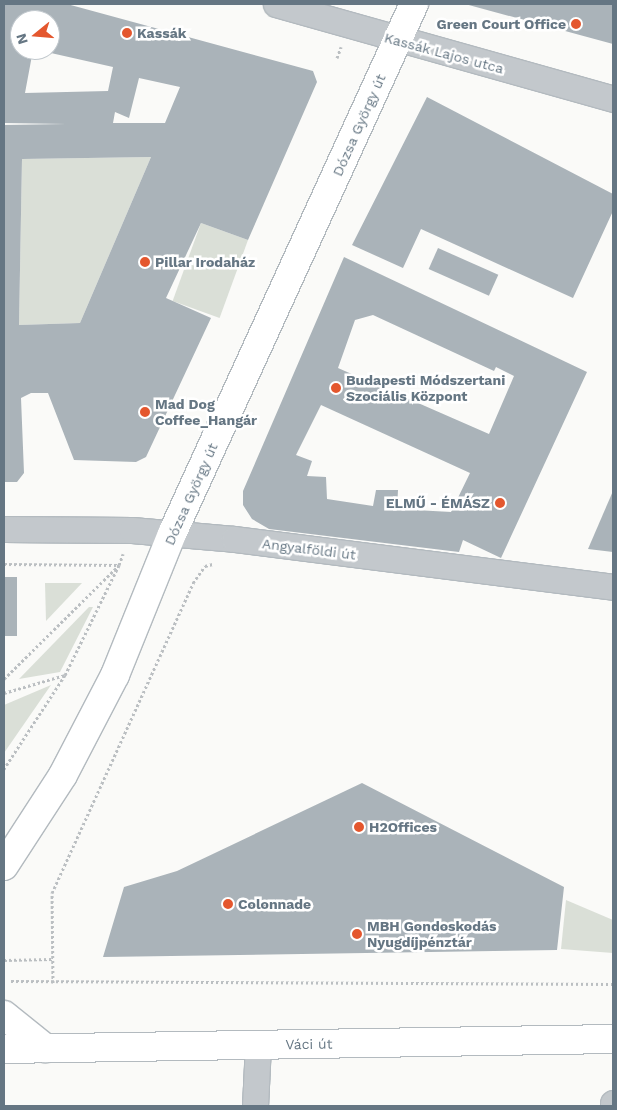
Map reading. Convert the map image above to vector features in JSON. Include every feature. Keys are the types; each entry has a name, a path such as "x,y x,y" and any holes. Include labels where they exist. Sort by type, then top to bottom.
{"main road":[{"name":"Dózsa György út","path":"4,866 63,775 115,675 172,534 414,4"},
{"path":"4,1015 45,1048"},
{"name":"Váci út","path":"4,1048 613,1039"}],"street":[{"name":"Kassák Lajos utca","path":"276,4 397,41 613,99"},
{"name":"Angyalföldi út","path":"4,528 132,530 613,587"},
{"path":"255,1106 258,1045"}],"path":[{"path":"4,769 65,675 118,565 132,530"},
{"path":"53,983 52,893 192,583 205,566 220,563"},
{"path":"4,564 118,565"},
{"path":"4,679 118,565"},
{"path":"4,693 65,675"},
{"path":"4,960 52,960"},
{"path":"11,981 53,983 613,984"}],"shaded area":[{"path":"151,157 80,323 19,325 22,159"},
{"path":"201,223 248,240 220,318 173,301"},
{"path":"45,583 82,583 46,621"},
{"path":"89,607 93,607 60,672 19,679"},
{"path":"51,685 4,753 4,705"},
{"path":"566,900 613,920 613,953 561,949"}],"building":[{"name":"Pillar Irodaház","path":"4,4 67,4 313,71 317,82 248,240 201,223 166,298 211,318 146,457 136,462 74,460 48,393 31,393 21,398 24,473 17,482 4,482 4,125 66,124 4,123","holes":["139,78 180,87 165,123 113,123 115,112 129,118","151,157 80,323 19,325 22,159"]},
{"name":"Green Court Office","path":"465,4 613,4 613,44"},
{"path":"427,97 613,194 613,211 573,298 421,229 403,268 352,245"},
{"path":"438,248 498,275 489,296 429,269"},
{"name":"Budapesti Módszertani Szociális Központ","path":"344,257 587,372 501,558 463,540 459,552 269,529 252,519 243,505 243,491","holes":["373,315 494,371 496,367 514,376 489,434 338,368 355,320","321,405 470,473 451,512 397,509 398,490 376,490 373,506 327,499 326,477 307,476 312,461 296,455"]},
{"path":"613,491 613,552 588,549"},
{"path":"4,577 17,577 17,636 4,636"},
{"name":"H2Offices","path":"362,783 564,887 557,950 103,957 124,887 177,871"}],"place":[{"name":"Green Court Office","path":"576,24"},
{"name":"Kassák","path":"127,33"},
{"name":"Pillar Irodaház","path":"145,262"},
{"name":"Budapesti Módszertani Szociális Központ","path":"336,388"},
{"name":"Mad Dog Coffee_Hangár","path":"145,412"},
{"name":"ELMŰ - ÉMÁSZ","path":"500,503"},
{"name":"H2Offices","path":"359,827"},
{"name":"Colonnade","path":"228,904"},
{"name":"MBH Gondoskodás Nyugdíjpénztár","path":"357,934"}]}
